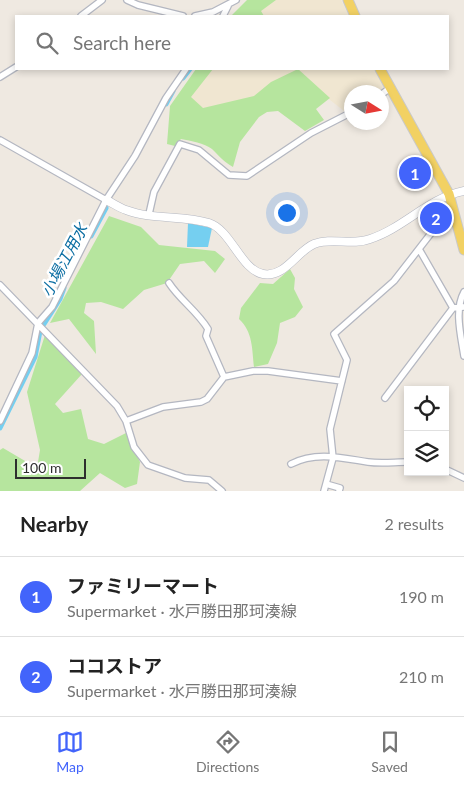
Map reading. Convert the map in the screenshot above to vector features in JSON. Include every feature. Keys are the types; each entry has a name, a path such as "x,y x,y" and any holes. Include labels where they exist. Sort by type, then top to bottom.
{"main road":[{"path":"348,0 355,15"},
{"path":"381,70 449,194 464,250"}],"street":[{"path":"82,15 102,0"},
{"path":"127,0 138,5 179,15"},
{"path":"198,15 228,6 236,0"},
{"path":"224,15 228,6"},
{"path":"0,77 15,68"},
{"path":"0,421 32,353 38,323 52,307 106,200 135,156 166,98 185,70"},
{"path":"149,214 154,192 180,144 199,150 229,175 247,176 310,134 344,116"},
{"path":"0,140 126,210 194,220 214,226 255,270 269,275 282,269 314,244 330,241 357,242 370,239 389,231 449,194 464,191"},
{"path":"324,491 333,455 330,429 347,360 334,334 394,282 432,232 456,217"},
{"path":"419,249 459,308 464,356"},
{"path":"169,283 180,299 201,318 208,329 206,336 224,377"},
{"path":"0,285 117,406 126,421 134,447 148,465 185,478 209,480 222,491"},
{"path":"385,398 459,308 464,292"},
{"path":"126,421 163,407 201,402 207,399 224,377 253,371 268,371 342,381"},
{"path":"291,464 319,456 333,455 378,463 404,462"},
{"path":"449,470 464,478"},
{"path":"326,484 340,488 339,491"}],"shaded area":[{"path":"263,0 341,0 348,15 246,15"},
{"path":"201,70 376,70 384,85 344,85 344,111 297,74 258,99 205,114 182,92"}],"green space":[{"path":"247,0 276,0 261,11 263,15 232,15"},
{"path":"195,70 212,70 191,97 203,108 254,96 271,82 296,70 299,70 330,98 316,109 324,120 305,131 278,111 267,112 259,117 240,142 233,167 212,149 201,144 181,139 175,146 167,144 170,106"},
{"path":"109,216 141,227 159,245 215,251 225,259 215,273 204,261 180,264 167,283 144,290 123,309 101,302 86,303 84,313 94,321 96,354 69,319 50,323"},
{"path":"290,269 295,278 294,289 303,307 295,317 280,323 277,343 268,364 254,367 249,335 244,324 239,319 241,308 260,283 273,284"},
{"path":"45,335 82,374 55,404 63,413 81,409 88,439 104,444 126,433 140,462 137,484 125,488 100,473 80,491 0,491 0,450 3,448 37,468 40,450 27,392"}],"water":[{"path":"188,223 212,228 208,247 187,247"}],"waterway":[{"name":"小場江用水","path":"183,78 189,70"},
{"name":"小場江用水","path":"166,104 173,91"},
{"name":"小場江用水","path":"91,236 106,208"},
{"name":"小場江用水","path":"44,324 60,299 64,288"},
{"name":"小場江用水","path":"0,428 35,357 40,331"}],"place":[{"name":"ファミリーマート","path":"415,173"},
{"name":"ココストア","path":"436,218"}]}
